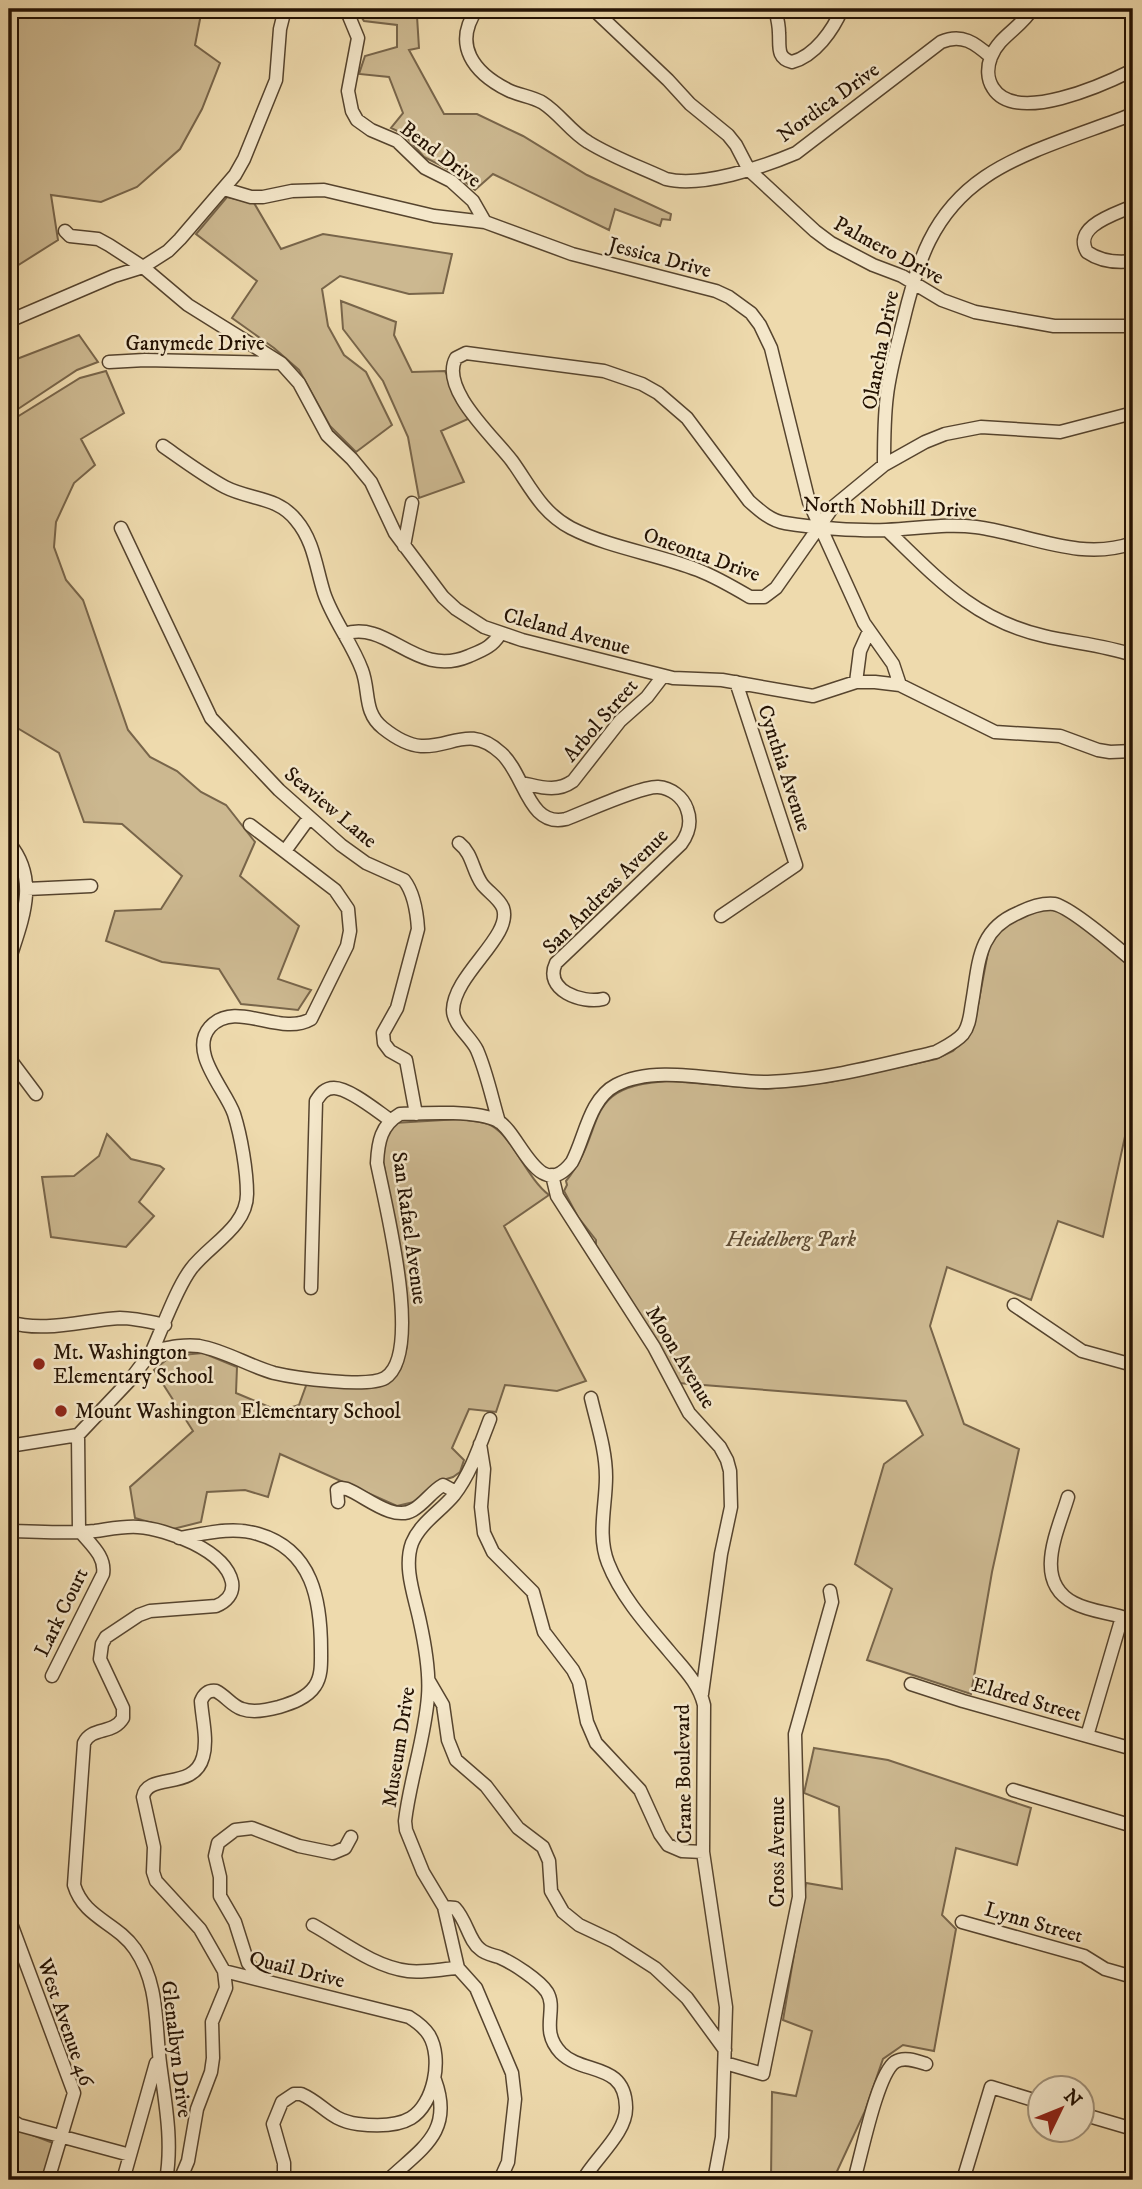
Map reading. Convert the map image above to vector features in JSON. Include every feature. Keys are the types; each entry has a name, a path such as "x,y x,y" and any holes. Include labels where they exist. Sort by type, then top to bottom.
{"street":[{"path":"9,321 114,276 143,267 174,245 223,189 244,159 276,80 280,29 285,9"},
{"name":"Bend Drive","path":"346,9 358,38 348,91 352,111 357,120 370,130 397,141 425,169 451,181 473,201 485,222"},
{"name":"Nordica Drive","path":"477,9 468,34 467,46 473,64 479,71 509,90 525,94 547,106 586,141 677,182 702,181 782,159 809,144 941,42 965,39 991,57"},
{"name":"Palmero Drive","path":"593,9 690,104 728,135 748,169 831,243 942,300 975,312 1054,326 1133,326"},
{"path":"775,9 779,23 779,51 782,57 792,62 808,54 819,44 829,33 842,9"},
{"path":"1032,9 1020,25 1002,39 991,57 988,71 993,88 998,94 1011,101 1066,98 1103,86 1133,70"},
{"name":"Olancha Drive","path":"884,465 887,393 913,283 922,253 932,234 955,202 986,176 1018,159 1133,114"},
{"name":"Jessica Drive","path":"223,189 251,197 324,190 434,216 485,222 572,254 716,291 751,313 771,348 809,502 869,631 893,664 900,685"},
{"path":"1133,206 1092,226 1083,240 1087,252 1098,258 1133,261"},
{"name":"Cleland Avenue","path":"65,231 69,236 98,239 143,267 188,305 281,363 299,383 327,435 352,458 371,482 404,546 443,597 484,627 500,634 663,676 736,682 813,696 856,682 875,681 900,685 995,732 1060,736 1098,750 1133,751"},
{"name":"North Nobhill Drive","path":"456,358 466,353 604,371 642,384 687,418 749,501 782,523 887,530 927,526 977,527 1044,543 1094,550 1133,543"},
{"name":"Oneonta Drive","path":"456,358 452,369 456,384 472,414 511,460 541,506 555,518 576,530 696,570 757,598 764,597 776,588 833,507 884,465 925,442 963,429 1000,427 1044,433 1060,432 1133,413"},
{"name":"Ganymede Drive","path":"109,362 145,360 281,363"},
{"name":"San Andreas Avenue","path":"163,446 224,486 266,499 287,510 305,533 324,593 362,669 370,711 382,727 403,741 421,746 464,738 487,743 505,756 538,814 552,820 566,819 657,787 674,792 685,804 689,812 689,829 681,844 556,963 553,969 554,981 562,991 594,1001 603,999"},
{"path":"404,546 412,503"},
{"name":"Seaview Lane","path":"121,528 211,718 309,818 366,863 404,880 408,885 418,929 397,1008 383,1033 384,1043 390,1051 406,1060 416,1114"},
{"path":"887,530 954,594 979,611 1026,631 1133,655"},
{"path":"344,634 358,630 393,642 423,659 448,662 460,660 492,646 500,634"},
{"path":"856,682 860,651 869,631"},
{"name":"Arbol Street","path":"522,783 558,789 573,781 620,721 647,697 663,676"},
{"name":"Cynthia Avenue","path":"721,916 796,865 736,682"},
{"path":"285,851 309,818"},
{"path":"9,1446 78,1436 130,1380 152,1351 190,1270 236,1224 244,1210 247,1197 234,1115 206,1062 204,1038 208,1029 226,1017 238,1016 295,1026 312,1019 351,931 348,909 342,898 250,825"},
{"path":"9,843 22,863 27,889 24,914 9,961"},
{"path":"459,843 466,848 479,880 502,906 504,915 501,931 470,969 453,1006 453,1014 477,1049 499,1122 537,1170 552,1175 560,1173 572,1162 602,1095 616,1085 668,1075 767,1082 827,1077 944,1048 962,1034 968,1025 985,941 992,929 1002,920 1032,907 1055,904 1069,911 1133,961"},
{"path":"27,889 91,886"},
{"path":"9,1058 36,1094"},
{"path":"311,1288 316,1101 322,1092 333,1087 348,1093 390,1120 400,1114 416,1114 484,1117 499,1122"},
{"name":"San Rafael Avenue","path":"152,1351 198,1346 216,1350 274,1373 320,1380 371,1383 388,1377 397,1364 402,1346 403,1307 377,1163 378,1145 383,1129 390,1120"},
{"name":"Moon Avenue","path":"552,1175 557,1196 654,1347 690,1413 720,1447 727,1460 731,1507 721,1554 702,1695"},
{"path":"1014,1305 1082,1351 1133,1365"},
{"path":"9,1322 24,1325 78,1324 123,1318 165,1325"},
{"name":"Crane Boulevard","path":"591,1398 604,1456 606,1487 602,1531 606,1559 633,1606 694,1682 702,1695 704,1705 703,1852 726,2007 722,2137 714,2180"},
{"name":"Museum Drive","path":"490,1419 467,1475 456,1492 416,1535 410,1555 411,1582 428,1680 426,1715 405,1821 423,1872 444,1907 458,1968 476,1988 512,2073 515,2099 508,2162 500,2180"},
{"path":"78,1436 79,1531"},
{"path":"480,1444 484,1469 481,1507 484,1533 493,1552 533,1592 544,1632 579,1682 587,1722 596,1743 640,1790 660,1834 668,1845 682,1851 703,1852"},
{"path":"338,1502 337,1490 347,1489 389,1510 405,1513 413,1510 443,1485 456,1492"},
{"path":"1068,1497 1051,1555 1054,1583 1059,1592 1075,1604 1128,1618 1087,1735"},
{"name":"Glenalbyn Drive","path":"9,1531 79,1531 141,1527 200,1547 220,1562 231,1580 231,1593 222,1604 157,1610 139,1615 111,1632 102,1644 100,1659 124,1713 120,1724 107,1731 91,1733 84,1743 74,1877 77,1895 90,1912 121,1933 141,1959 153,1989 170,2148 166,2180"},
{"name":"Lark Court","path":"52,1676 103,1574 100,1555 79,1531"},
{"name":"Quail Drive","path":"179,1538 247,1531 283,1546 303,1566 316,1592 321,1617 319,1678 308,1694 285,1705 253,1711 236,1706 216,1691 207,1692 201,1701 204,1747 202,1762 191,1774 169,1783 152,1784 144,1791 156,1881 201,1929 224,1971 409,2017 429,2035 435,2054 431,2092 421,2111 412,2118 392,2124 345,2121 323,2110 308,2097 294,2094 287,2097 282,2102 273,2124 284,2163 284,2180"},
{"name":"Cross Avenue","path":"725,2057 763,2074 799,1897 795,1734 832,1602 830,1591"},
{"path":"428,1680 443,1705 448,1740 456,1760 486,1786 508,1817 547,1853 551,1891 562,1912 579,1925 613,1941 654,1968 687,1998 725,2057"},
{"name":"Eldred Street","path":"911,1684 1133,1749"},
{"path":"1013,1790 1133,1826"},
{"path":"262,1980 248,1963 234,1922 220,1896 220,1877 215,1856 218,1843 235,1830 243,1828 260,1830 299,1846 333,1853 345,1848 351,1837"},
{"path":"444,1907 455,1908 462,1916 472,1940 479,1949 513,1964 547,1991 551,2035 560,2052 572,2062 605,2071 621,2089 626,2110 622,2127 598,2156 583,2180"},
{"name":"West Avenue 46","path":"9,1918 74,2093 47,2179"},
{"name":"Lynn Street","path":"962,1922 1084,1956 1105,1969 1133,1976"},
{"path":"313,1925 398,1969 421,1972 458,1968"},
{"path":"180,2180 188,2161 197,2109 211,2072 212,2022 226,1988 224,1971"},
{"path":"123,2180 154,2074 158,2048"},
{"path":"854,2180 877,2096 887,2071 893,2063 901,2059 926,2064"},
{"path":"388,2180 430,2141 437,2131 442,2109 434,2072"},
{"path":"963,2180 991,2087 1026,2098"},
{"path":"1096,2118 1133,2129"},
{"path":"9,2119 19,2125 130,2155"}],"green space":[{"path":"9,9 202,9 195,45 220,63 202,109 180,149 137,187 101,202 51,195 58,240 9,271"},
{"path":"356,9 419,9 419,48 409,50 444,114 477,114 523,136 587,175 671,214 670,220 662,219 660,226 615,209 609,230 493,174 475,190 450,170 424,157 404,134 391,128 403,113 389,77 359,74 365,56 397,47 397,25 364,21"},
{"path":"227,197 254,203 281,249 323,234 452,254 443,293 409,294 340,276 322,289 328,326 344,355 366,372 392,425 356,452 330,426 299,370 232,318 257,281 196,234"},
{"path":"341,301 396,322 394,335 412,372 445,371 468,419 441,431 464,482 419,498 408,437 383,381 343,329"},
{"path":"79,335 98,362 77,370 9,415 9,362"},
{"path":"106,371 124,413 81,439 95,465 74,483 56,522 54,547 66,580 83,600 128,730 150,757 177,771 201,792 226,805 255,842 240,876 299,926 278,979 311,990 298,1010 241,1004 219,969 162,962 106,941 115,911 161,909 182,876 122,824 84,822 59,753 9,723 9,422 80,378"},
{"name":"Heidelberg Park","path":"1053,909 1070,915 1133,968 1133,1100 1103,1237 1058,1221 1031,1300 947,1267 930,1326 964,1424 1019,1449 992,1572 971,1694 867,1660 892,1589 855,1564 884,1464 923,1435 906,1401 678,1383 596,1247 596,1240 578,1217 564,1191 566,1181 579,1162 600,1113 608,1100 621,1091 641,1084 670,1081 766,1089 830,1082 936,1059 953,1051 963,1041 976,1016 991,940 1001,926 1037,910"},
{"path":"460,1119 485,1123 500,1132 533,1178 549,1195 504,1226 586,1381 557,1391 505,1385 496,1412 469,1409 452,1448 464,1460 460,1472 437,1482 418,1501 397,1506 280,1454 268,1497 245,1490 207,1492 201,1522 173,1529 135,1518 130,1487 193,1431 154,1370 171,1356 203,1353 237,1367 236,1393 279,1411 299,1405 307,1383 392,1378 401,1368 407,1346 403,1274 381,1149 394,1123"},
{"path":"107,1134 131,1159 164,1169 139,1202 154,1216 126,1247 51,1237 42,1177 74,1176 99,1156"},
{"path":"814,1748 888,1760 1031,1808 1017,1865 956,1848 942,1915 956,1929 934,2051 903,2045 883,2059 865,2111 833,2180 771,2180 772,2092 796,2096 812,2031 783,2020 806,1883 842,1889 839,1807 804,1793"},
{"path":"9,2126 53,2143 43,2177 39,2180 9,2180"}],"place":[{"name":"Mt. Washington Elementary School","path":"39,1364"},
{"name":"Mount Washington Elementary School","path":"61,1411"}]}
